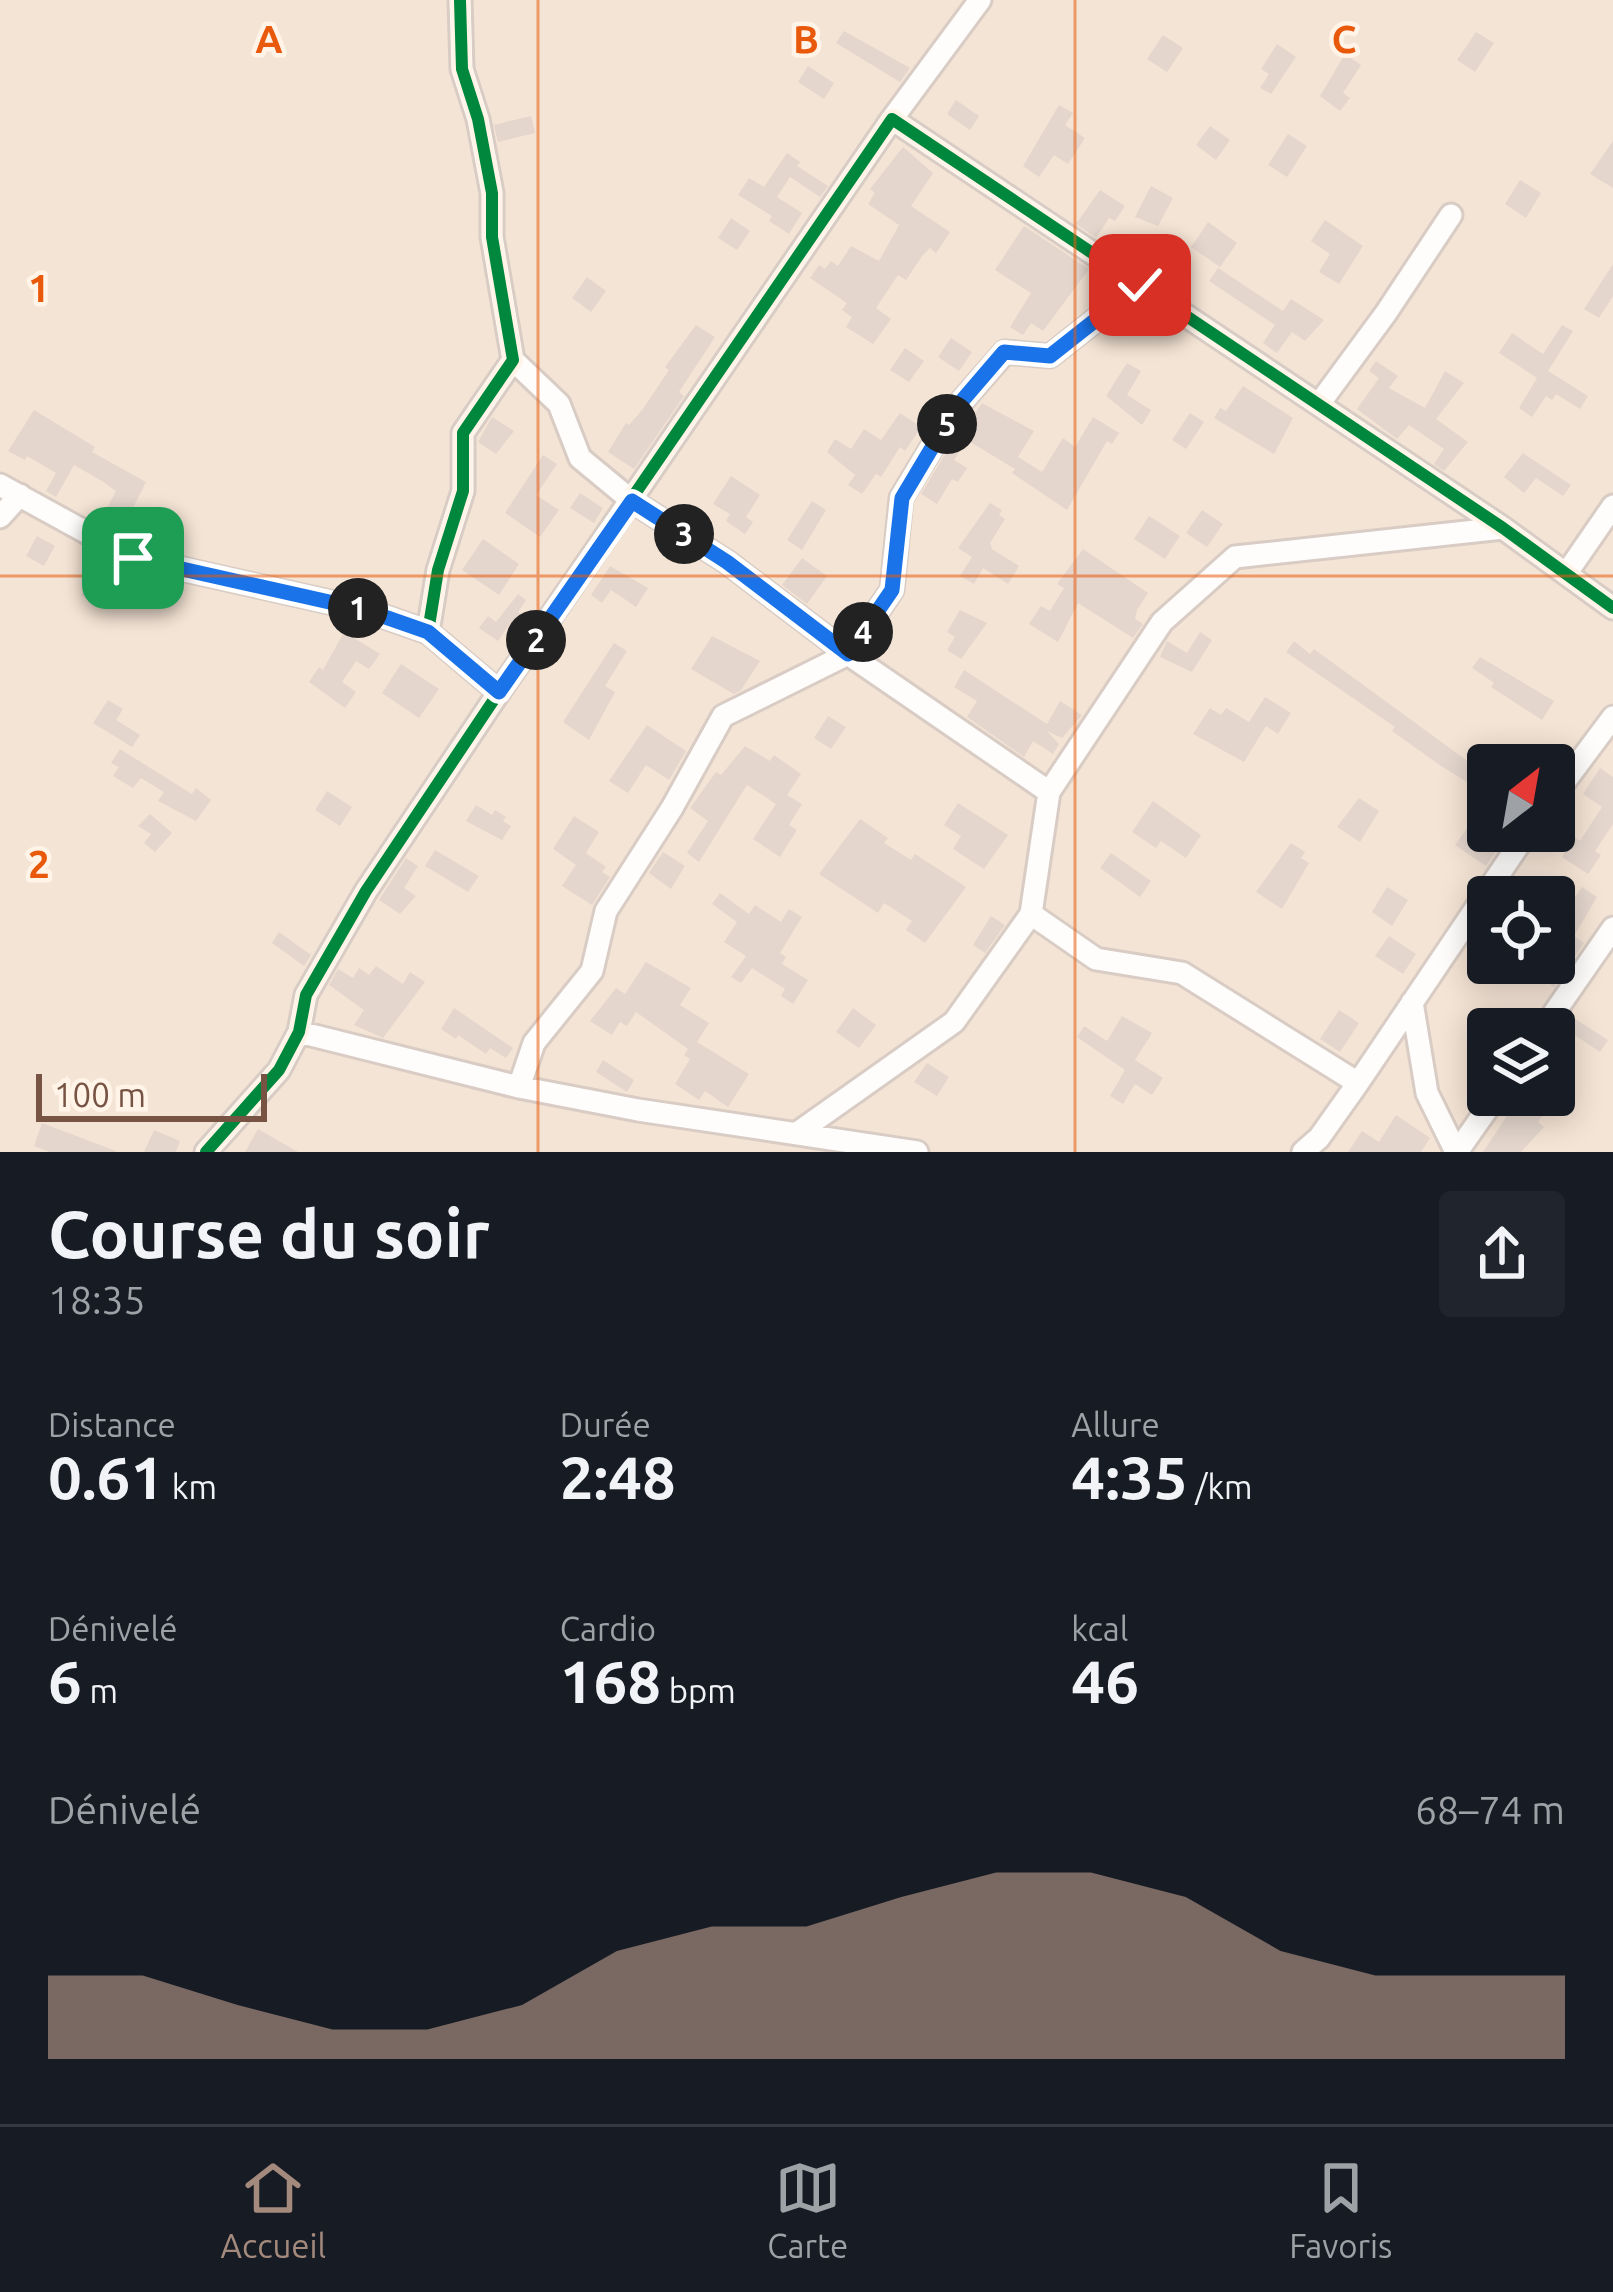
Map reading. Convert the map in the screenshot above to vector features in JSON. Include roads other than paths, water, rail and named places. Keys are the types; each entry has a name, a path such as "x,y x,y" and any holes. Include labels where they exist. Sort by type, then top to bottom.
{"street":[{"path":"460,0 462,69 478,119 492,193 492,237 513,360 559,404 580,458 632,501 727,562 848,654 1049,792"},
{"path":"206,1152 279,1070 299,1032 306,994 366,891 892,118 980,0"},
{"path":"892,118 1503,528 1613,608"},
{"path":"1319,404 1451,214"},
{"path":"519,1087 534,1043 592,971 606,910 672,808 723,716 848,654 892,590 902,498 955,409 1004,352 1050,356 1140,285"},
{"path":"428,632 449,527 464,491 463,433 513,360"},
{"path":"0,517 10,490 133,558 365,610 428,632 499,692"},
{"path":"1566,574 1613,506"},
{"path":"800,1131 954,1022 1031,914 1049,792 1162,622 1235,557 1503,528"},
{"path":"1575,775 1605,746 1613,717"},
{"path":"1303,1152 1319,1138 1358,1083 1514,852"},
{"path":"1031,914 1096,959 1182,974 1358,1083"},
{"path":"1558,1008 1613,928"},
{"path":"1412,1002 1426,1093 1456,1152 1482,1116"},
{"path":"299,1032 519,1087 917,1152"}]}
